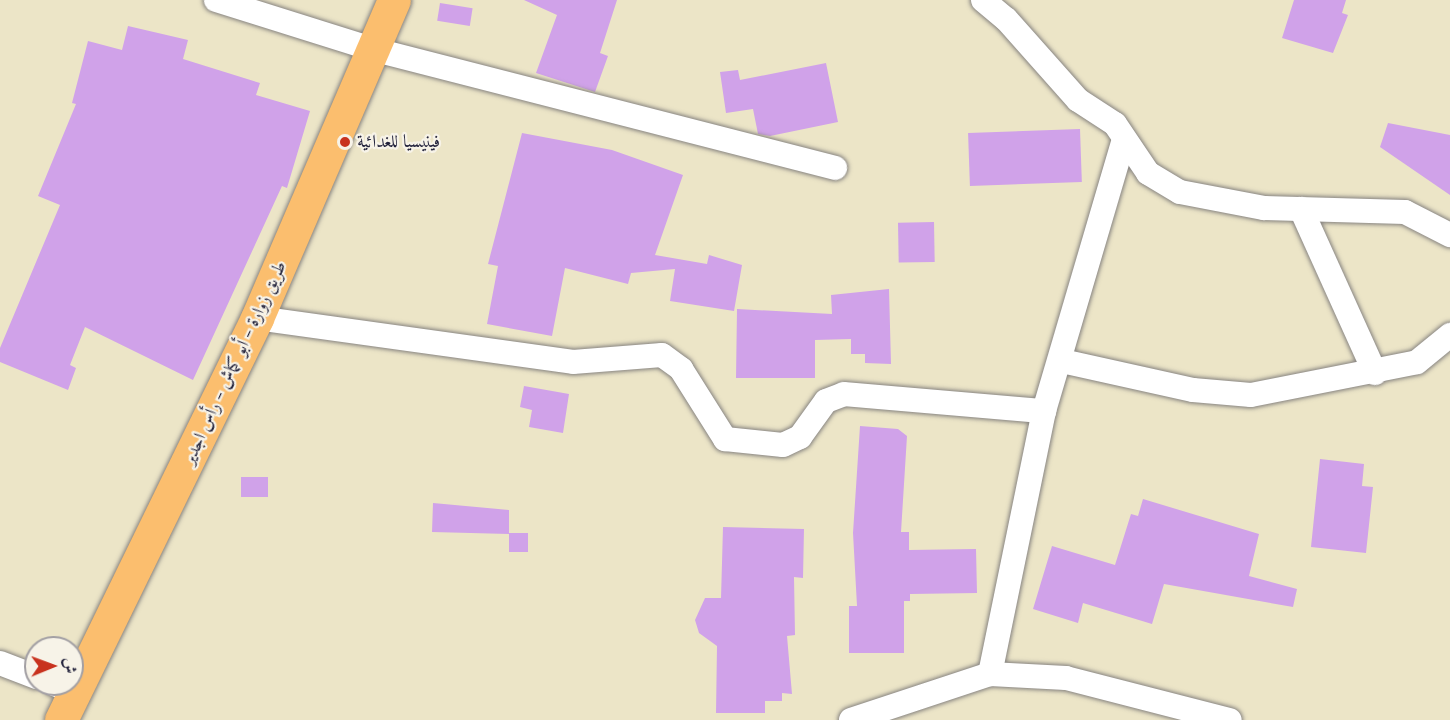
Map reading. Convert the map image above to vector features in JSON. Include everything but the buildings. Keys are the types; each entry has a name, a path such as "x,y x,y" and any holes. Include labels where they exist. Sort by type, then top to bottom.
{"main road":[{"name":"طريق زوارة - أبو كماش - رأس اجدير","path":"63,699 257,318 376,50 394,0"}],"street":[{"path":"216,0 376,50 835,168"},
{"path":"982,0 1006,19 1078,100 1115,124 1148,173 1180,192 1301,209 1405,212 1450,235"},
{"path":"990,674 1044,411 1062,362 1124,140"},
{"path":"1301,209 1375,373"},
{"path":"257,318 573,362 662,355 681,369 725,439 783,445 800,437 826,401 844,394 1044,411"},
{"path":"1062,362 1193,390 1251,395 1375,373 1417,362 1450,335"},
{"path":"0,663 24,672"},
{"path":"851,720 990,674 1066,678 1230,720"}],"place":[{"name":"فينيسيا للغدائية","path":"345,142"}]}
